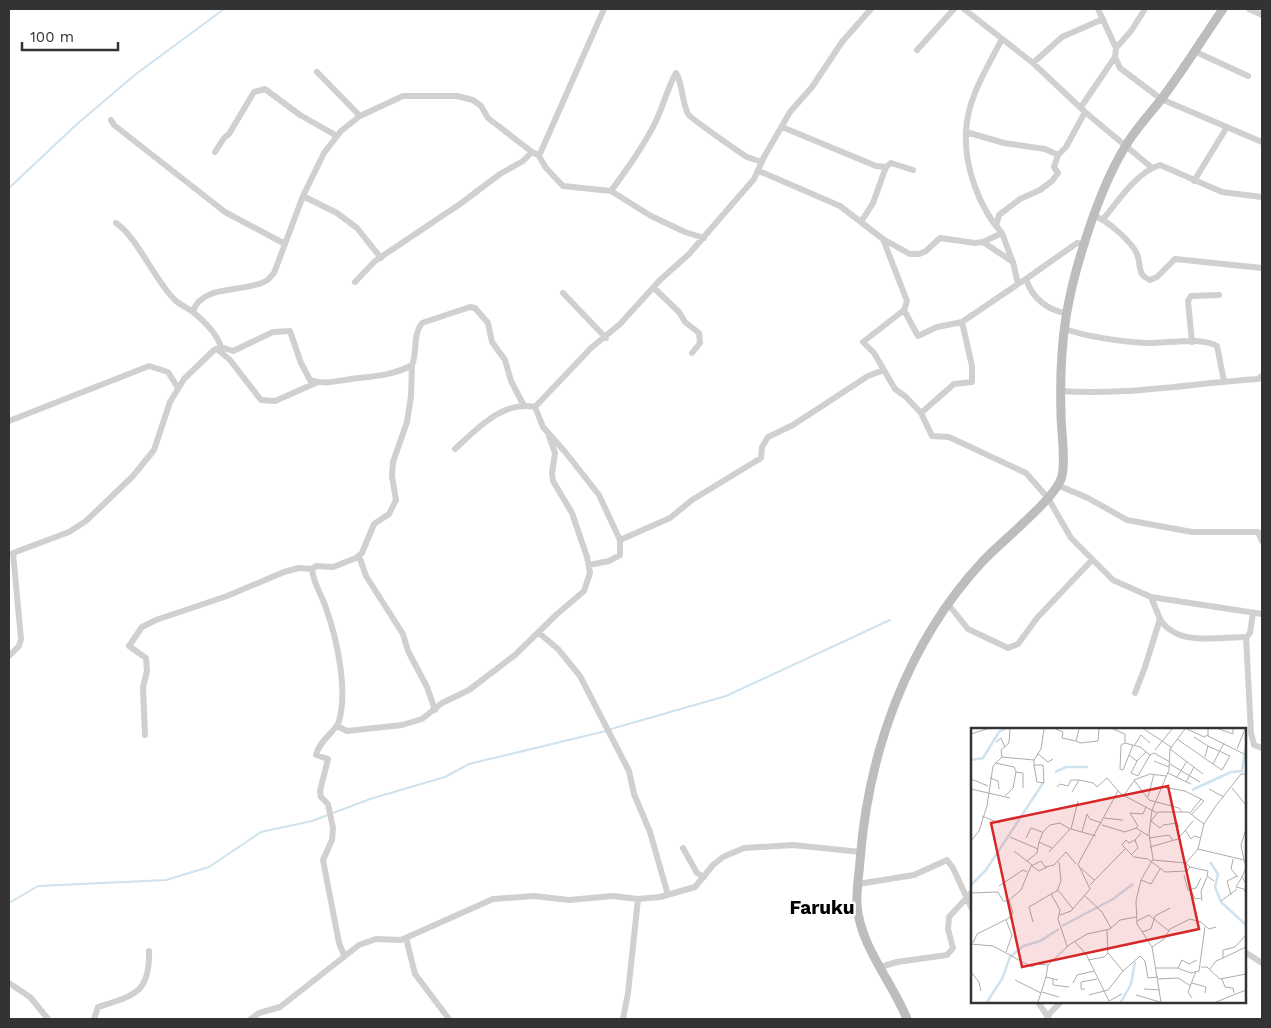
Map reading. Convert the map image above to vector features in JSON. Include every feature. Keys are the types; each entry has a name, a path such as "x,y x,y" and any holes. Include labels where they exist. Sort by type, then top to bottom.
{"street":[{"path":"539,156 604,9"},
{"path":"535,407 591,348 606,338 704,238 754,180 790,112 812,87 834,51 871,9"},
{"path":"917,50 954,9"},
{"path":"964,9 1033,63 1083,110 1151,168"},
{"path":"996,226 999,215 1020,199 1052,181 1058,173 1054,167 1058,155 1066,147 1083,110 1115,57 1116,48 1098,9"},
{"path":"1116,48 1131,31 1145,9"},
{"path":"907,1019 863,930 857,905 866,805 880,745 898,694 915,659 948,604 980,563 1048,498 1062,477 1060,391 1065,329 1067,313 1094,216 1109,177 1125,146 1161,100 1223,9"},
{"path":"1249,9 1262,14"},
{"path":"1033,63 1062,37 1103,19"},
{"path":"1002,39 980,81 966,118 966,132 968,155 975,181 986,212 1002,233 1013,262 1018,284"},
{"path":"1194,51 1248,76"},
{"path":"1115,57 1120,68 1161,100 1262,142"},
{"path":"317,72 360,116"},
{"path":"611,191 638,153 654,124 666,92 676,73 679,76 681,97 688,116 749,158 762,162"},
{"path":"216,152 254,92 265,90 337,136"},
{"path":"193,312 195,304 213,293 265,281 277,268 303,196 324,153 337,136 360,116 403,96 457,96 473,100 481,106 488,118 539,156 546,168 563,186 611,191 652,216 684,232 704,238"},
{"path":"111,120 114,125 225,212 285,244"},
{"path":"1194,181 1227,126"},
{"path":"782,127 876,166 886,167"},
{"path":"966,132 1004,143 1045,149 1058,155"},
{"path":"355,282 375,261 532,152"},
{"path":"861,222 873,203 886,167 891,163 913,170"},
{"path":"1104,218 1151,168 1160,164 1222,192 1262,198"},
{"path":"759,171 840,206 883,239 910,254 926,251 940,238 975,243 984,242 1002,233"},
{"path":"303,196 337,213 357,228 381,258"},
{"path":"1094,216 1104,218 1137,254 1138,268 1143,277 1150,280 1157,277 1176,259 1262,268"},
{"path":"116,223 133,243 158,282 176,301 193,312 219,338 219,348 261,400 275,401 318,382"},
{"path":"883,239 906,302 904,310 863,342 884,370 895,389 906,397 920,413 932,436 949,437 1026,474 1048,498 1070,538 1113,580 1151,597 1160,596 1262,614"},
{"path":"984,242 1013,262"},
{"path":"904,310 918,336 936,327 962,322 1077,243 1086,244"},
{"path":"1026,279 1029,288 1047,308 1067,313"},
{"path":"654,288 680,312 685,322 699,332 700,343 692,353"},
{"path":"563,293 606,338"},
{"path":"1192,342 1188,301 1191,296 1219,295"},
{"path":"145,735 143,687 147,671 146,658 129,646 142,627 172,614 227,596 284,572 299,568 312,569 316,566 333,568 359,556 374,524 389,514 396,500 392,462 407,422 411,396 412,366 416,349 416,334 422,323 449,316 465,308 475,308 488,324 492,342 505,360 511,381 523,404"},
{"path":"920,413 954,384 972,382 972,366 962,322"},
{"path":"1065,329 1097,338 1146,343 1206,341 1217,346 1224,381"},
{"path":"9,656 19,646 21,639 11,557 14,551 69,532 86,521 116,492 154,450 170,402 178,388 196,366 219,348 233,350 274,332 290,331 301,363 310,380 329,384 352,379 371,378 402,371 412,366"},
{"path":"9,421 150,366 168,372 178,388"},
{"path":"620,540 670,518 692,500 761,458 762,447 768,437 793,424 868,376 884,370"},
{"path":"1060,391 1086,393 1124,391 1258,379 1262,376"},
{"path":"456,449 497,414 523,404 535,407"},
{"path":"535,407 537,415 548,433 599,495 620,540 620,555 609,561 589,565"},
{"path":"337,726 348,731 402,725 422,719 442,703 469,690 515,655 584,591 590,573 589,565 572,513 554,481 552,473 555,453 548,433"},
{"path":"1057,485 1088,498 1127,520 1192,532 1258,532 1262,541"},
{"path":"359,556 366,576 403,634 408,651 427,687 435,710"},
{"path":"948,604 968,629 1008,648 1018,644 1037,618 1092,560"},
{"path":"312,569 326,608 338,661 343,696 337,726 327,735 318,748 316,755 328,759 320,791 321,797 328,804 332,837 323,860 339,943 344,955"},
{"path":"1151,597 1164,627 1175,634 1188,637 1246,638"},
{"path":"1253,613 1250,633 1246,638 1251,733 1254,745 1262,748"},
{"path":"1135,693 1146,668 1160,619"},
{"path":"538,633 558,649 580,676 629,770 634,794 650,832 668,895"},
{"path":"250,1019 259,1013 280,1006 359,945 376,939 406,938 493,899 540,896 569,900 613,896 638,899 668,895 695,887 712,865 723,857 752,847 793,845 861,852"},
{"path":"683,848 697,873 704,877"},
{"path":"858,884 914,876 947,860 953,868 971,906"},
{"path":"880,967 898,962 947,955 953,948 948,929 948,918 971,894"},
{"path":"623,1019 628,993 638,899"},
{"path":"406,938 415,974 449,1019"},
{"path":"94,1019 98,1008 136,992 146,981 149,970 149,951"},
{"path":"1246,953 1262,963"},
{"path":"9,983 30,997 48,1019"},
{"path":"1039,1003 1048,1018 1060,1003"}],"waterway":[{"path":"9,188 77,124 136,74 224,9"},
{"path":"611,729 726,696 890,620"},
{"path":"9,903 38,886 166,880 209,867 261,832 312,821 370,799 445,777 469,764 606,731"}],"district":[{"name":"Faruku","path":"822,907"}]}
